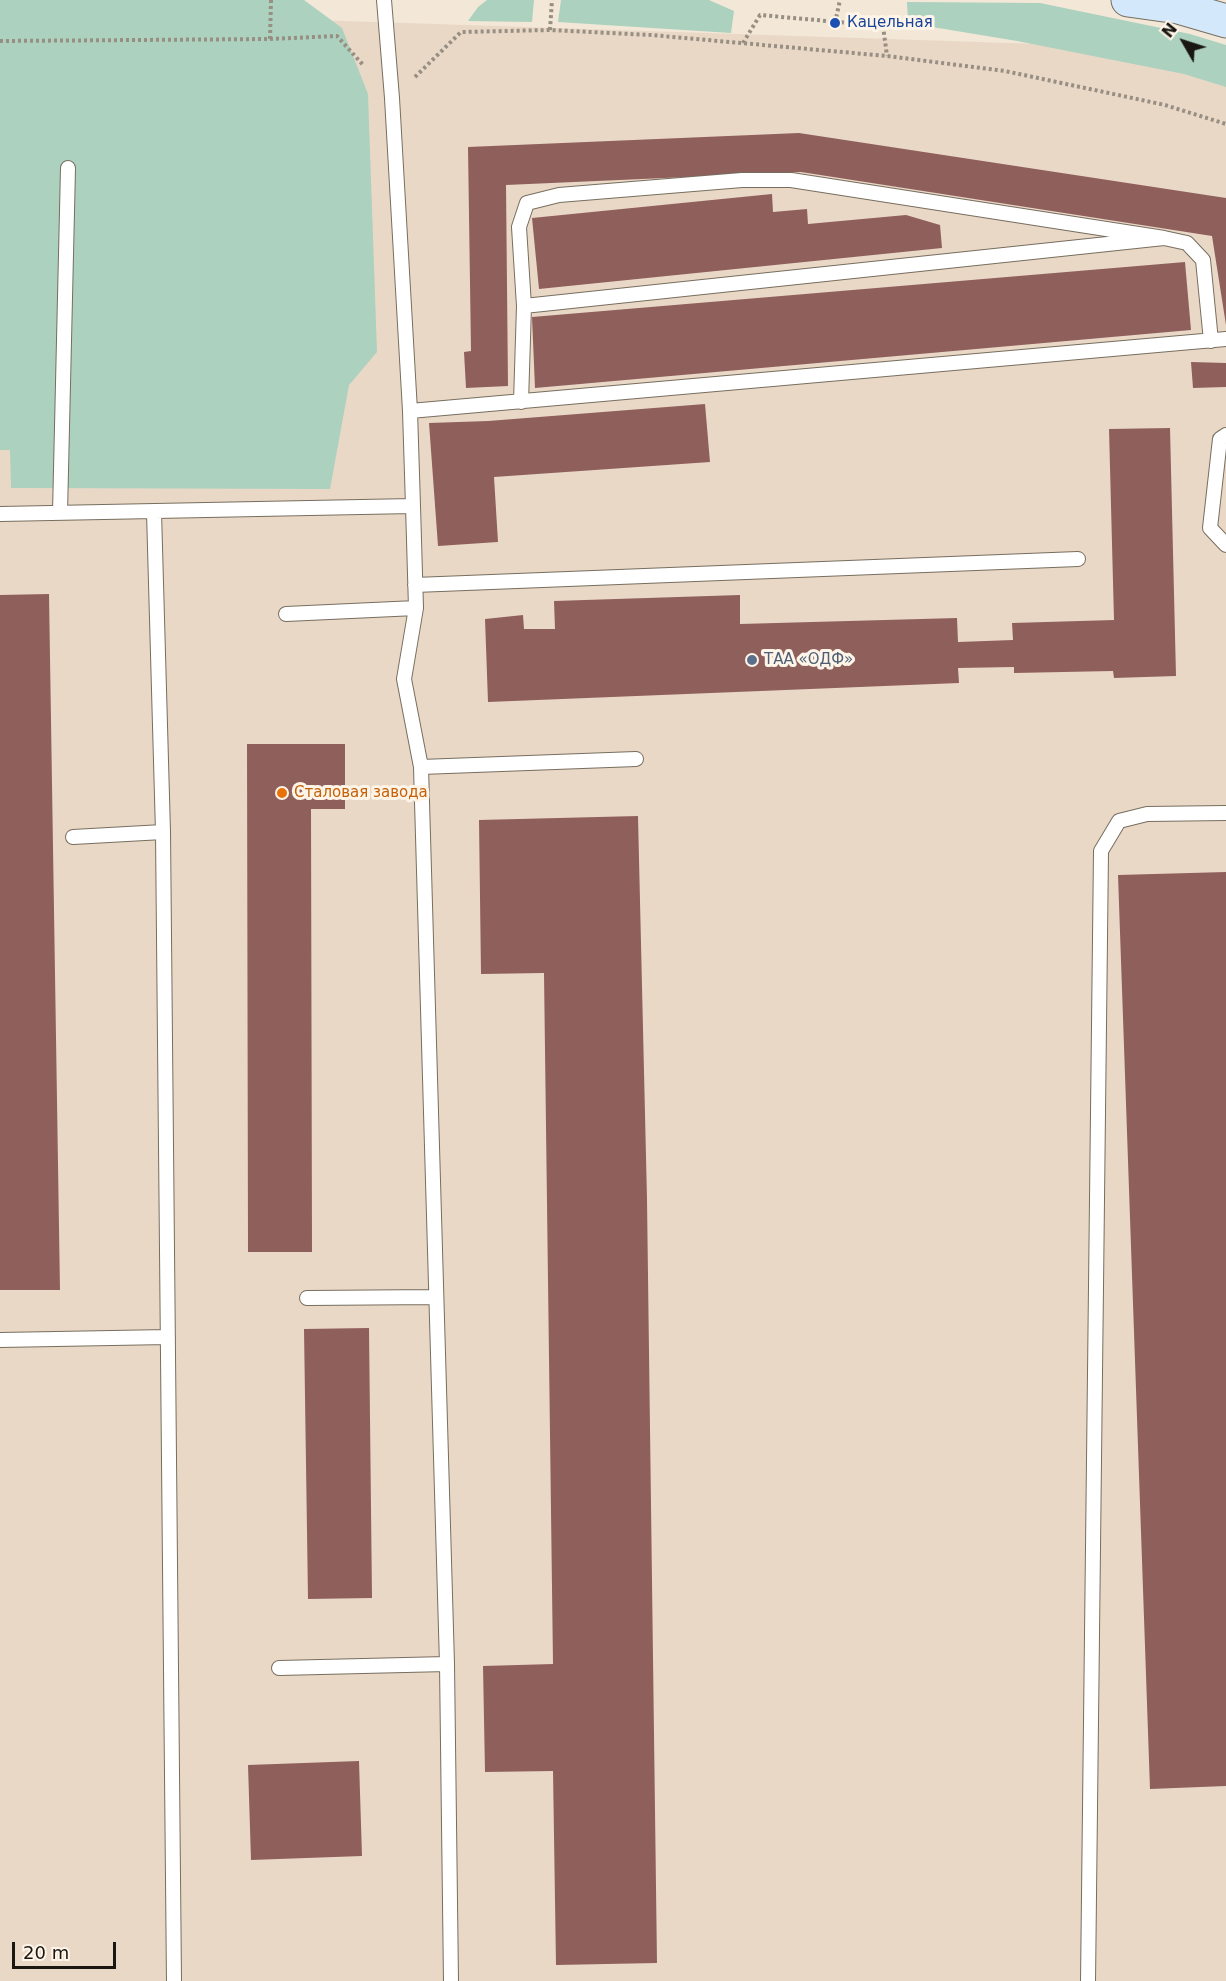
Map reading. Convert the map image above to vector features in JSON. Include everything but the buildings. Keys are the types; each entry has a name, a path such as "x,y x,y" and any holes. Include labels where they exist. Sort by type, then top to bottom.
{"main road":[{"path":"1128,0 1178,7 1226,21"}],"lane":[{"path":"384,0 410,411 416,608 404,679 421,767 447,1664 451,1981"},
{"path":"60,513 68,168"},
{"path":"521,402 524,306 519,227 527,203 559,195 742,180 791,180 1187,243 1203,260 1211,341"},
{"path":"524,306 1164,238"},
{"path":"410,411 1226,339"},
{"path":"1226,435 1220,439 1209,528 1226,545"},
{"path":"0,514 413,506"},
{"path":"154,512 163,832 174,1981"},
{"path":"415,585 1078,559"},
{"path":"286,614 416,608"},
{"path":"421,767 636,759"},
{"path":"1088,1981 1101,851 1119,821 1147,814 1226,813"},
{"path":"73,837 163,832"},
{"path":"307,1298 436,1297"},
{"path":"0,1340 168,1337"},
{"path":"279,1668 447,1664"}],"path":[{"path":"0,41 270,39 271,0"},
{"path":"552,0 550,30 743,43 887,56 1005,71 1165,105 1226,124"},
{"path":"836,23 840,0"},
{"path":"743,43 760,15 883,26 887,56"}],"shaded area":[{"path":"315,20 1132,47 1226,79 1226,1981 0,1981 0,22"}],"green space":[{"path":"0,0 304,0 342,28 368,94 377,352 349,385 330,489 11,488 10,450 0,450"},
{"path":"487,0 534,0 532,22 468,21 478,7"},
{"path":"561,0 709,0 734,11 731,33 558,22"},
{"path":"907,2 1040,3 1190,34 1226,45 1226,87 1184,74 1017,41 908,23"}],"place":[{"name":"Кацельная","path":"835,23"},
{"name":"ТАА «ОДФ»","path":"752,660"},
{"name":"Сталовая завода","path":"282,793"}]}
